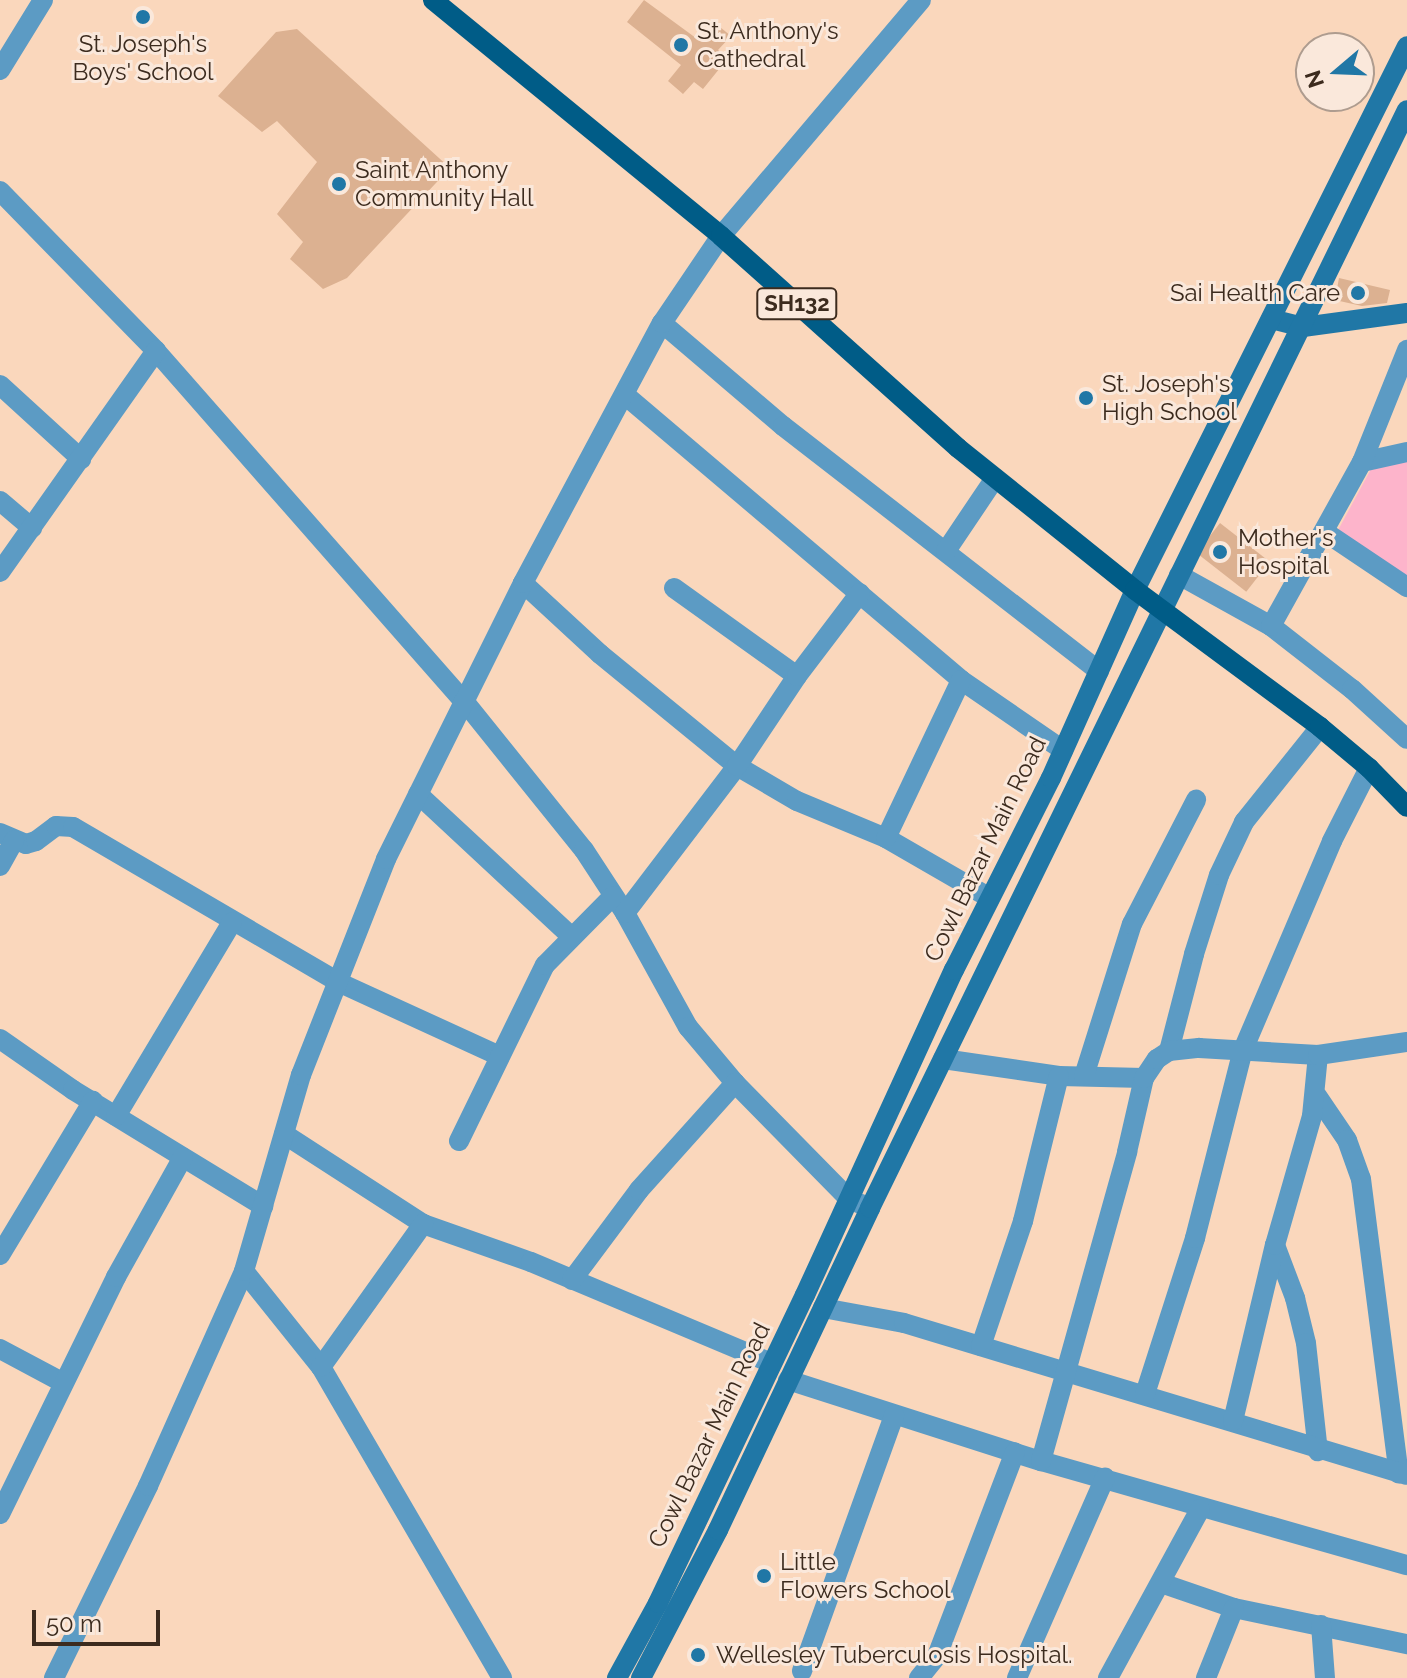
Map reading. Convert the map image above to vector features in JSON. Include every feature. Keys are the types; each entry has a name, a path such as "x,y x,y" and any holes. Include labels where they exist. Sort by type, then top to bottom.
{"main road":[{"name":"SH132","path":"433,0 721,236 995,478 1135,590 1320,727 1369,768 1407,807"}],"street":[{"path":"0,70 43,0"},
{"path":"54,1678 148,1486 244,1271 301,1075 386,859 523,583 662,323 721,236 921,0"},
{"name":"Cowl Bazar Main Road","path":"617,1678 658,1603 990,898 1063,750 1135,590 1407,46"},
{"name":"Cowl Bazar Main Road","path":"641,1678 718,1530 870,1208 1407,110"},
{"path":"0,191 156,351 464,701 584,850 688,1027 735,1083 849,1199 870,1208"},
{"path":"1271,319 1303,327 1407,313"},
{"path":"662,323 783,426 1099,671"},
{"path":"1271,626 1362,462 1407,350"},
{"path":"0,572 156,351"},
{"path":"0,385 81,459"},
{"path":"625,395 961,680 1063,750"},
{"path":"1362,462 1407,452"},
{"path":"946,551 995,478"},
{"path":"0,501 32,528"},
{"path":"1325,532 1407,587"},
{"path":"1179,575 1271,626 1352,689 1407,739"},
{"path":"523,583 600,654 737,766 797,801 886,838 990,898"},
{"path":"674,588 797,676"},
{"path":"459,1141 545,965 572,937 619,905 737,766 797,676 860,593"},
{"path":"886,838 961,680"},
{"path":"1169,1051 1194,954 1219,875 1244,822 1320,727"},
{"path":"1145,1394 1195,1238 1243,1050 1332,841 1369,768"},
{"path":"418,794 572,937"},
{"path":"1084,1076 1132,924 1196,800"},
{"path":"0,866 7,837 26,844 36,841 56,826 73,827 338,982 500,1056"},
{"path":"116,1116 232,922"},
{"path":"0,1039 116,1116 263,1206"},
{"path":"1041,1461 1144,1078 1157,1059 1169,1051 1243,1050 1318,1055 1407,1042"},
{"path":"1233,1421 1275,1245 1317,1096 1318,1055"},
{"path":"943,1059 1059,1076 1144,1078"},
{"path":"981,1346 1023,1221 1059,1076"},
{"path":"572,1280 639,1190 735,1083"},
{"path":"823,1308 904,1323 1403,1475 1361,1179 1347,1140 1317,1096"},
{"path":"0,1255 93,1101"},
{"path":"284,1134 423,1224 572,1280 771,1363"},
{"path":"0,1514 116,1277 183,1157"},
{"path":"321,1367 423,1224"},
{"path":"1275,1245 1295,1298 1306,1343 1318,1451"},
{"path":"244,1271 321,1367 502,1678"},
{"path":"0,1349 64,1383"},
{"path":"788,1380 1200,1509 1407,1565"},
{"path":"802,1671 894,1415"},
{"path":"919,1678 937,1656 1015,1452"},
{"path":"1017,1678 1105,1478"},
{"path":"1108,1678 1200,1509"},
{"path":"1161,1583 1234,1608 1407,1641 1407,1652"},
{"path":"1206,1678 1234,1608"},
{"path":"1321,1625 1325,1678"}],"shaded area":[{"path":"1407,460 1407,579 1337,532 1371,469"}],"building":[{"path":"644,0 700,41 715,23 731,36 718,50 728,58 703,89 694,82 683,94 668,81 681,65 627,22"},
{"path":"297,29 450,168 347,278 323,289 290,259 303,242 277,214 317,162 277,121 262,132 218,96 276,32"},
{"path":"1339,278 1390,290 1387,303 1362,306 1335,300"},
{"path":"1220,523 1270,562 1246,592 1197,553"}],"place":[{"name":"St. Joseph's Boys' School","path":"143,17"},
{"name":"St. Anthony's Cathedral","path":"681,45"},
{"name":"Saint Anthony Community Hall","path":"339,184"},
{"name":"Sai Health Care","path":"1358,293"},
{"name":"St. Joseph's High School","path":"1086,398"},
{"name":"Mother's Hospital","path":"1220,552"},
{"name":"Little Flowers School","path":"764,1576"},
{"name":"Wellesley Tuberculosis Hospital.","path":"698,1655"}]}
